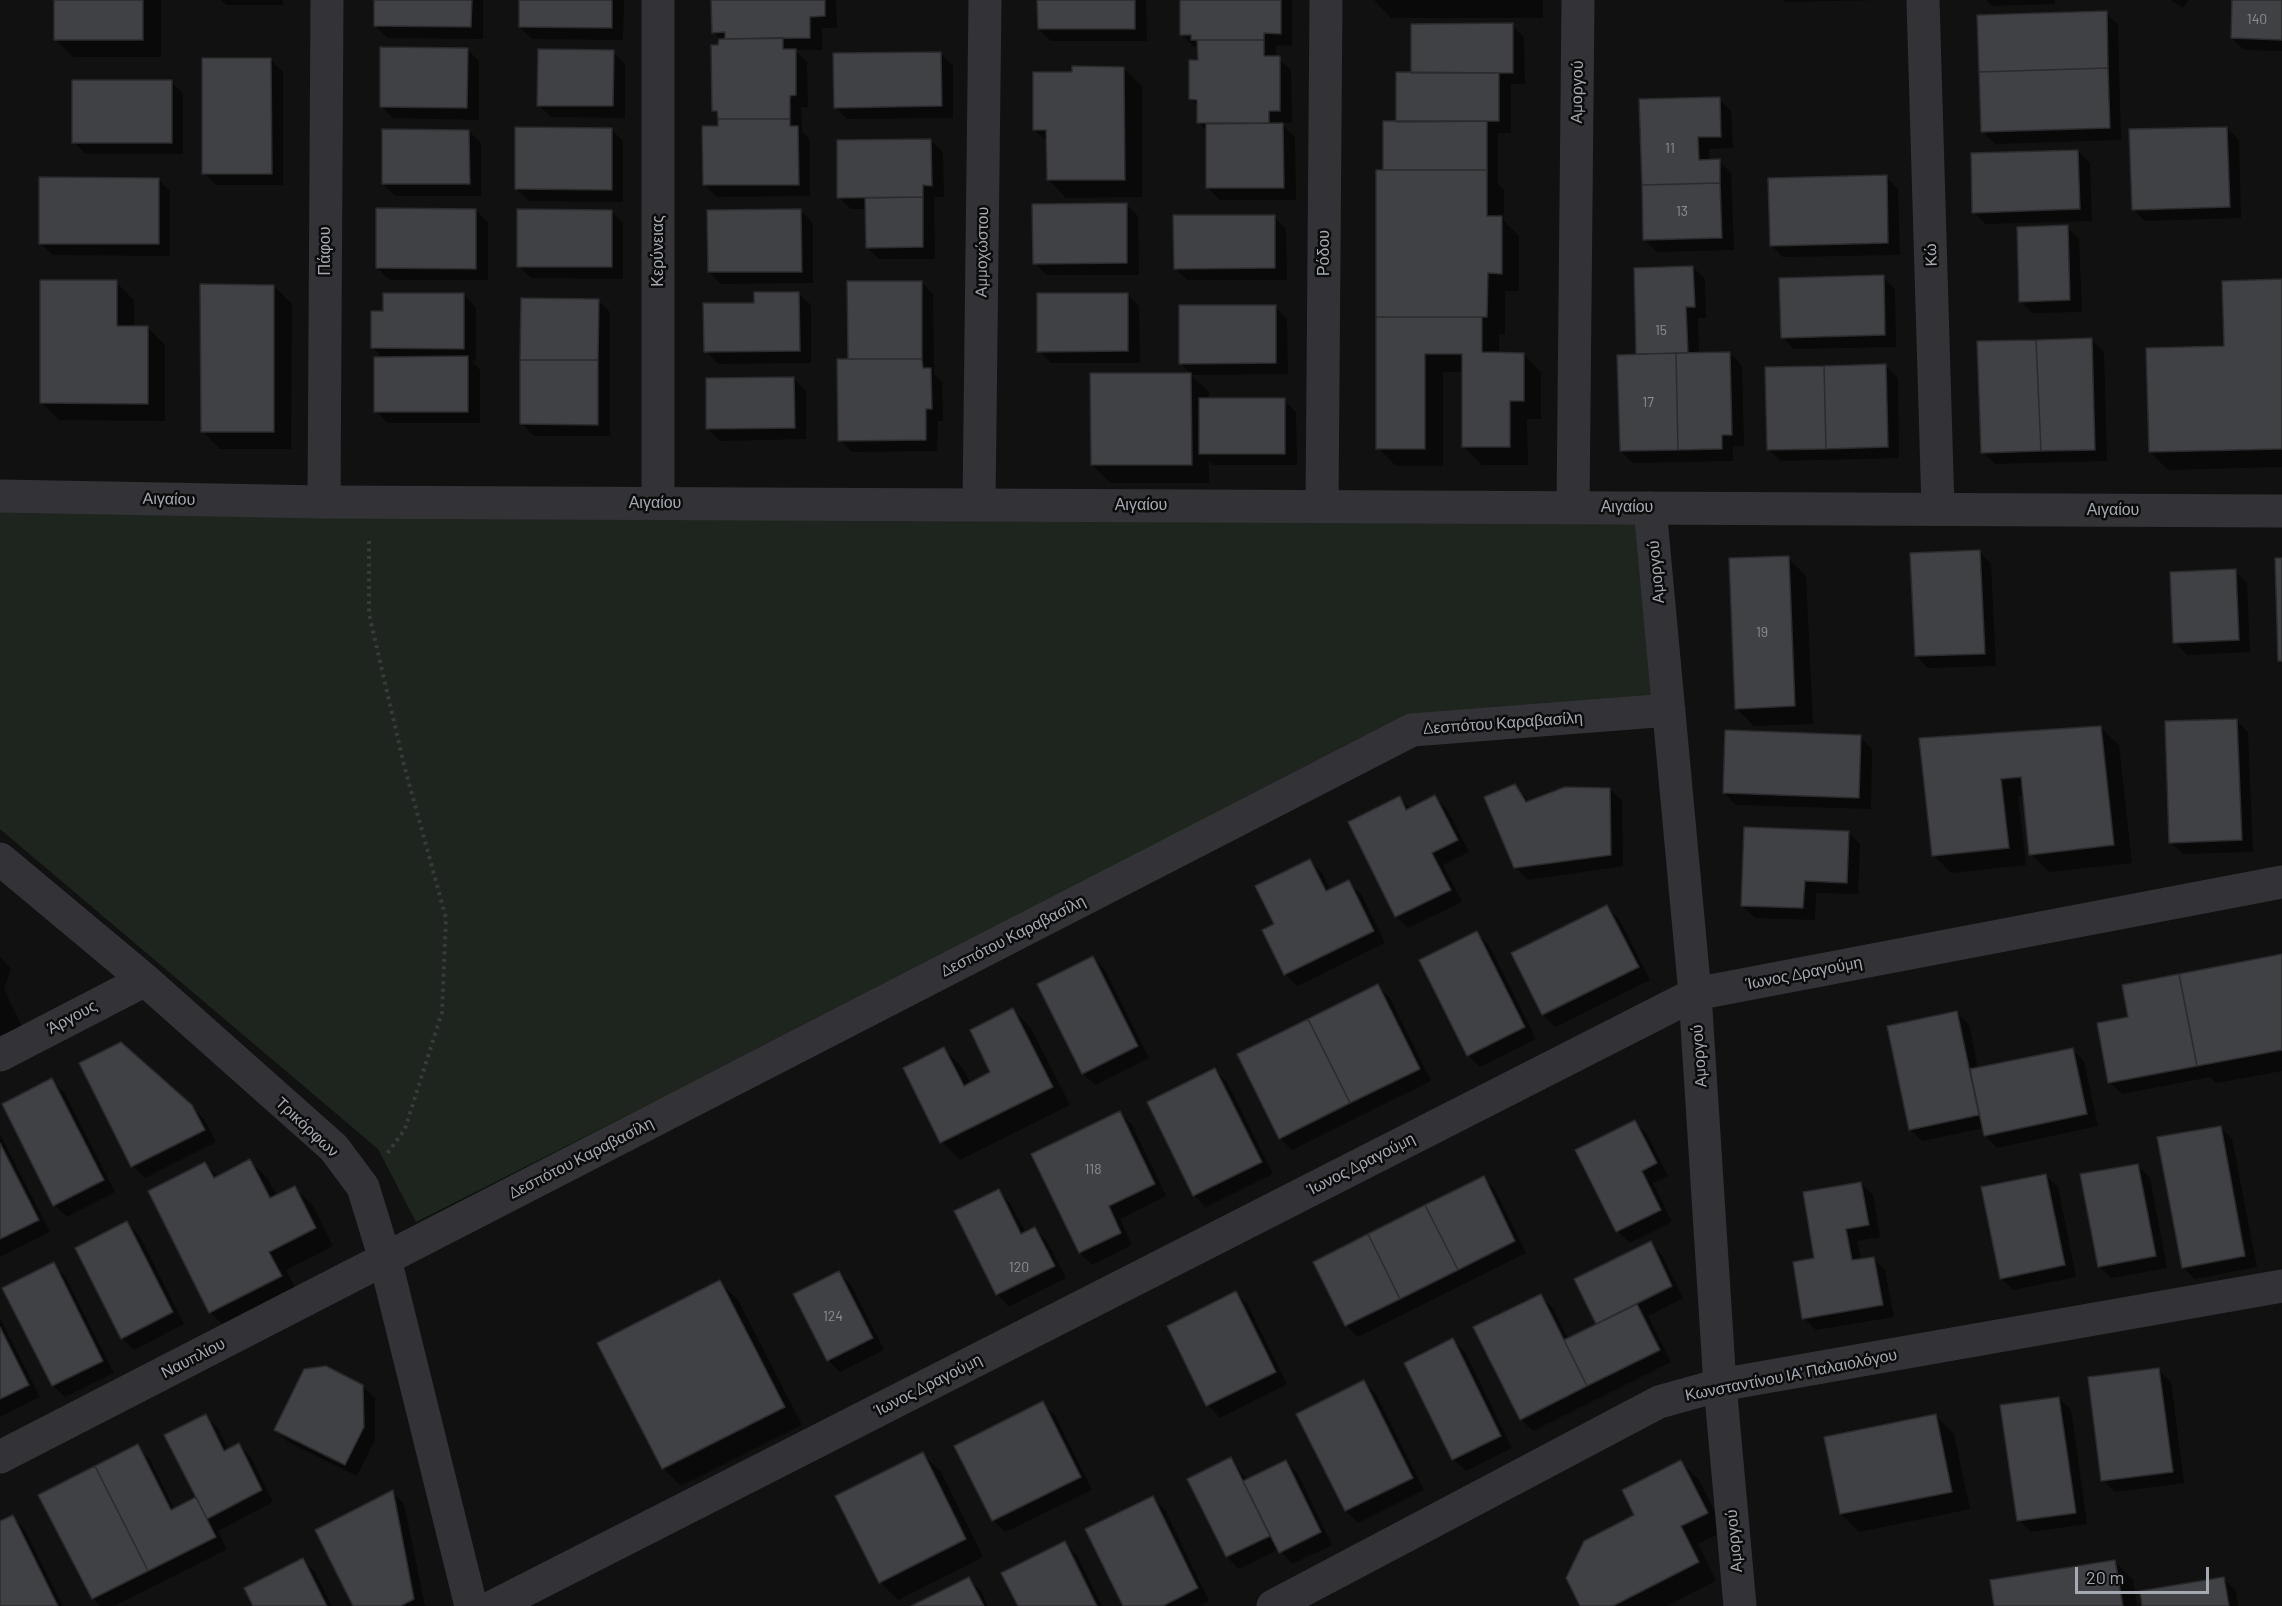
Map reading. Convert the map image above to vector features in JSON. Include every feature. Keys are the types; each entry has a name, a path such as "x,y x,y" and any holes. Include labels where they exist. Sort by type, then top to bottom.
{"street":[{"name":"Πάφου","path":"324,502 327,0"},
{"name":"Κερύνειας","path":"658,0 658,503"},
{"name":"Αμμοχώστου","path":"979,504 985,0"},
{"name":"Ρόδου","path":"1322,506 1326,0"},
{"name":"Αμοργού","path":"1573,507 1578,0"},
{"name":"Κώ","path":"1923,0 1938,509"},
{"name":"Αιγαίου","path":"0,496 324,502 2282,511"},
{"name":"Αμοργού","path":"1650,508 1695,994 1720,1385 1740,1606"},
{"name":"Δεσπότου Καραβασίλη","path":"385,1259 1412,730 1669,711"},
{"name":"Τρικόρφων","path":"0,859 145,980 334,1148 363,1187 385,1259 471,1606"},
{"name":"Ίωνος Δραγούμη","path":"494,1606 1695,994 2282,882"},
{"name":"Άργους","path":"0,1055 145,980"},
{"name":"Ναυπλίου","path":"0,1457 385,1259"},
{"name":"Κωνσταντίνου ΙΑ' Παλαιολόγου","path":"1273,1606 1659,1402 1720,1385 2282,1286"}],"path":[{"path":"363,1187 405,1129 442,1012 446,918 404,765 369,614 370,501"}],"shaded area":[{"path":"0,511 1647,521 1654,697 1407,721 416,1222 378,1149 0,829"}],"building":[{"path":"54,0 143,0 143,40 54,40"},
{"path":"374,0 472,0 471,27 374,26"},
{"path":"519,0 612,0 612,28 519,27"},
{"path":"711,0 825,0 825,16 810,17 810,38 725,39 725,32 712,33"},
{"path":"1037,0 1135,0 1135,29 1038,29"},
{"path":"1180,0 1281,0 1281,34 1264,33 1264,40 1191,40 1191,35 1180,35"},
{"path":"2232,0 2282,0 2282,40 2231,38"},
{"path":"2107,11 2108,68 1979,72 1977,15"},
{"path":"1513,23 1513,73 1411,73 1411,24"},
{"path":"783,38 783,49 796,49 796,95 790,96 790,119 718,119 717,111 712,111 711,45 718,45 719,39"},
{"path":"1197,40 1264,40 1264,56 1280,56 1280,111 1269,111 1269,123 1197,123 1197,100 1189,99 1189,60 1198,60"},
{"path":"380,47 468,48 467,108 380,107"},
{"path":"538,49 614,50 613,106 537,106"},
{"path":"941,52 942,106 834,108 833,53"},
{"path":"202,58 271,58 272,174 202,174"},
{"path":"1072,66 1124,67 1125,180 1047,180 1046,130 1033,130 1033,72 1072,72"},
{"path":"2108,68 2110,128 1981,132 1979,72"},
{"path":"1396,72 1499,73 1499,121 1396,122"},
{"path":"72,80 172,80 172,143 72,143"},
{"path":"1720,97 1721,137 1698,137 1699,160 1720,159 1720,183 1642,185 1639,99"},
{"path":"718,119 790,119 790,126 798,126 799,185 703,185 702,126 718,126"},
{"path":"1383,121 1487,121 1487,170 1383,170"},
{"path":"1283,123 1284,188 1206,188 1206,124"},
{"path":"515,127 612,128 612,190 515,189"},
{"path":"2227,127 2230,207 2132,210 2129,129"},
{"path":"382,129 469,130 470,184 382,184"},
{"path":"931,139 932,186 923,185 923,197 837,198 837,140"},
{"path":"2078,150 2080,209 1972,213 1971,153"},
{"path":"1376,170 1487,170 1487,216 1502,216 1502,274 1488,273 1487,317 1376,317"},
{"path":"1887,175 1888,243 1770,246 1768,178"},
{"path":"39,177 159,178 159,244 39,244"},
{"path":"1720,183 1722,238 1643,240 1642,185"},
{"path":"923,197 923,247 866,248 865,198"},
{"path":"1127,203 1127,263 1033,264 1032,204"},
{"path":"376,208 476,209 476,269 376,268"},
{"path":"517,209 612,210 612,267 517,267"},
{"path":"801,209 802,272 708,272 707,210"},
{"path":"1173,215 1275,215 1275,268 1174,269"},
{"path":"2068,225 2070,300 2019,302 2017,227"},
{"path":"1693,266 1695,307 1686,307 1688,353 1636,354 1634,268"},
{"path":"1884,275 1885,335 1781,338 1779,278"},
{"path":"2282,279 2282,449 2149,452 2146,348 2224,346 2222,281"},
{"path":"40,280 117,280 117,326 148,326 148,404 40,403"},
{"path":"847,281 922,281 922,359 848,359"},
{"path":"200,284 274,285 274,432 201,432"},
{"path":"754,292 799,292 800,351 704,352 703,303 754,303"},
{"path":"383,293 464,293 464,349 371,348 371,311 383,311"},
{"path":"1037,293 1128,293 1128,351 1037,352"},
{"path":"521,298 599,299 598,360 520,360"},
{"path":"1179,305 1276,305 1276,363 1179,364"},
{"path":"1376,317 1482,317 1482,352 1524,353 1524,401 1510,401 1510,447 1462,447 1462,354 1425,354 1425,449 1376,449"},
{"path":"2092,338 2095,450 2041,451 2036,340"},
{"path":"2036,340 2041,451 1981,453 1977,341"},
{"path":"1730,352 1732,435 1722,435 1722,449 1678,450 1676,353"},
{"path":"1676,353 1678,450 1620,451 1617,355"},
{"path":"468,356 468,412 374,412 374,357"},
{"path":"837,359 922,359 923,368 931,368 932,409 926,409 926,440 838,441"},
{"path":"520,360 598,360 598,425 520,424"},
{"path":"1886,364 1888,447 1826,449 1824,366"},
{"path":"1824,366 1826,449 1767,450 1765,367"},
{"path":"1090,373 1191,373 1192,465 1091,465"},
{"path":"794,377 795,428 706,429 706,378"},
{"path":"1199,398 1285,398 1285,454 1199,454"},
{"path":"1980,550 1985,654 1915,656 1910,553"},
{"path":"1789,556 1795,706 1735,709 1729,558"},
{"path":"2275,558 2282,558 2282,661 2278,661"},
{"path":"2236,569 2239,640 2173,643 2170,572"},
{"path":"2237,719 2242,840 2169,843 2165,721"},
{"path":"2101,726 2114,845 2029,855 2021,777 2001,779 2009,848 1932,856 1919,738"},
{"path":"1725,730 1861,735 1859,798 1723,793"},
{"path":"1515,784 1526,802 1565,787 1610,788 1611,855 1514,868 1484,797"},
{"path":"1435,795 1458,840 1432,853 1451,890 1395,917 1348,822 1400,796 1406,810"},
{"path":"1744,827 1849,831 1847,883 1805,881 1803,908 1741,906"},
{"path":"1310,859 1326,891 1349,880 1374,931 1284,975 1262,930 1274,924 1255,886"},
{"path":"1607,905 1639,967 1542,1015 1511,953"},
{"path":"1477,931 1525,1027 1467,1056 1419,960"},
{"path":"2282,954 2282,1050 2197,1066 2179,974"},
{"path":"1093,956 1138,1046 1082,1074 1037,984"},
{"path":"2179,974 2197,1066 2108,1083 2097,1023 2128,1017 2122,985"},
{"path":"1378,984 1420,1069 1350,1103 1308,1019"},
{"path":"1013,1008 1053,1087 940,1143 903,1068 944,1047 964,1086 990,1072 970,1030"},
{"path":"1957,1011 1979,1115 1909,1130 1887,1026"},
{"path":"1308,1019 1350,1103 1279,1139 1237,1054"},
{"path":"121,1042 192,1105 205,1130 131,1167 79,1063"},
{"path":"2073,1048 2087,1114 1984,1136 1970,1069"},
{"path":"1215,1068 1262,1162 1193,1196 1147,1102"},
{"path":"52,1078 104,1180 53,1206 2,1104"},
{"path":"1120,1111 1155,1184 1109,1206 1121,1233 1079,1253 1031,1154"},
{"path":"1635,1120 1657,1163 1642,1171 1661,1210 1616,1232 1575,1150"},
{"path":"2221,1126 2245,1256 2182,1268 2157,1137"},
{"path":"0,1143 39,1220 0,1239"},
{"path":"250,1159 270,1198 295,1186 316,1228 269,1252 282,1276 209,1313 148,1191 205,1162 214,1178"},
{"path":"2138,1164 2156,1256 2098,1267 2080,1174"},
{"path":"2046,1174 2065,1265 2000,1279 1981,1187"},
{"path":"1484,1176 1515,1241 1458,1270 1425,1205"},
{"path":"1861,1182 1869,1225 1846,1229 1852,1260 1874,1257 1883,1305 1802,1319 1793,1262 1814,1258 1803,1192"},
{"path":"999,1189 1021,1234 1035,1227 1055,1266 996,1295 954,1211"},
{"path":"1425,1205 1458,1270 1400,1299 1368,1234"},
{"path":"127,1221 173,1312 121,1339 75,1248"},
{"path":"1368,1234 1400,1299 1345,1326 1313,1262"},
{"path":"1651,1241 1672,1286 1596,1324 1574,1279"},
{"path":"54,1262 103,1361 52,1386 2,1288"},
{"path":"839,1271 873,1338 827,1361 793,1294"},
{"path":"720,1280 785,1407 662,1469 597,1343"},
{"path":"1236,1291 1276,1372 1206,1406 1167,1326"},
{"path":"1541,1294 1587,1386 1520,1420 1473,1327"},
{"path":"1637,1304 1660,1350 1587,1386 1564,1340"},
{"path":"0,1327 29,1385 0,1399"},
{"path":"1453,1338 1501,1436 1452,1460 1404,1363"},
{"path":"326,1366 363,1385 364,1427 345,1465 274,1430 304,1369"},
{"path":"2159,1368 2173,1472 2101,1481 2088,1377"},
{"path":"1364,1380 1413,1478 1345,1511 1296,1414"},
{"path":"2059,1397 2076,1513 2017,1521 2000,1405"},
{"path":"1043,1401 1081,1477 992,1521 954,1446"},
{"path":"206,1414 224,1451 239,1443 262,1490 207,1519 164,1435"},
{"path":"1936,1414 1952,1492 1840,1514 1824,1437"},
{"path":"138,1444 171,1510 196,1497 216,1537 148,1571 95,1466"},
{"path":"923,1452 966,1539 879,1583 835,1496"},
{"path":"1231,1457 1270,1536 1226,1557 1187,1479"},
{"path":"1286,1460 1321,1532 1279,1553 1243,1481"},
{"path":"1681,1460 1708,1513 1681,1526 1699,1562 1613,1606 1580,1606 1566,1578 1584,1541 1634,1515 1622,1490"},
{"path":"95,1466 148,1571 92,1599 38,1495"},
{"path":"393,1490 414,1599 401,1606 353,1606 315,1530"},
{"path":"1153,1496 1198,1588 1163,1606 1123,1606 1085,1529"},
{"path":"13,1515 58,1606 0,1606 0,1521"},
{"path":"1065,1541 1097,1606 1018,1606 1001,1573"},
{"path":"303,1558 327,1606 253,1606 244,1588"},
{"path":"2115,1560 2123,1606 1994,1606 1990,1580"},
{"path":"969,1577 984,1606 911,1606"},
{"path":"2224,1577 2229,1606 2142,1606 2140,1591"}]}
